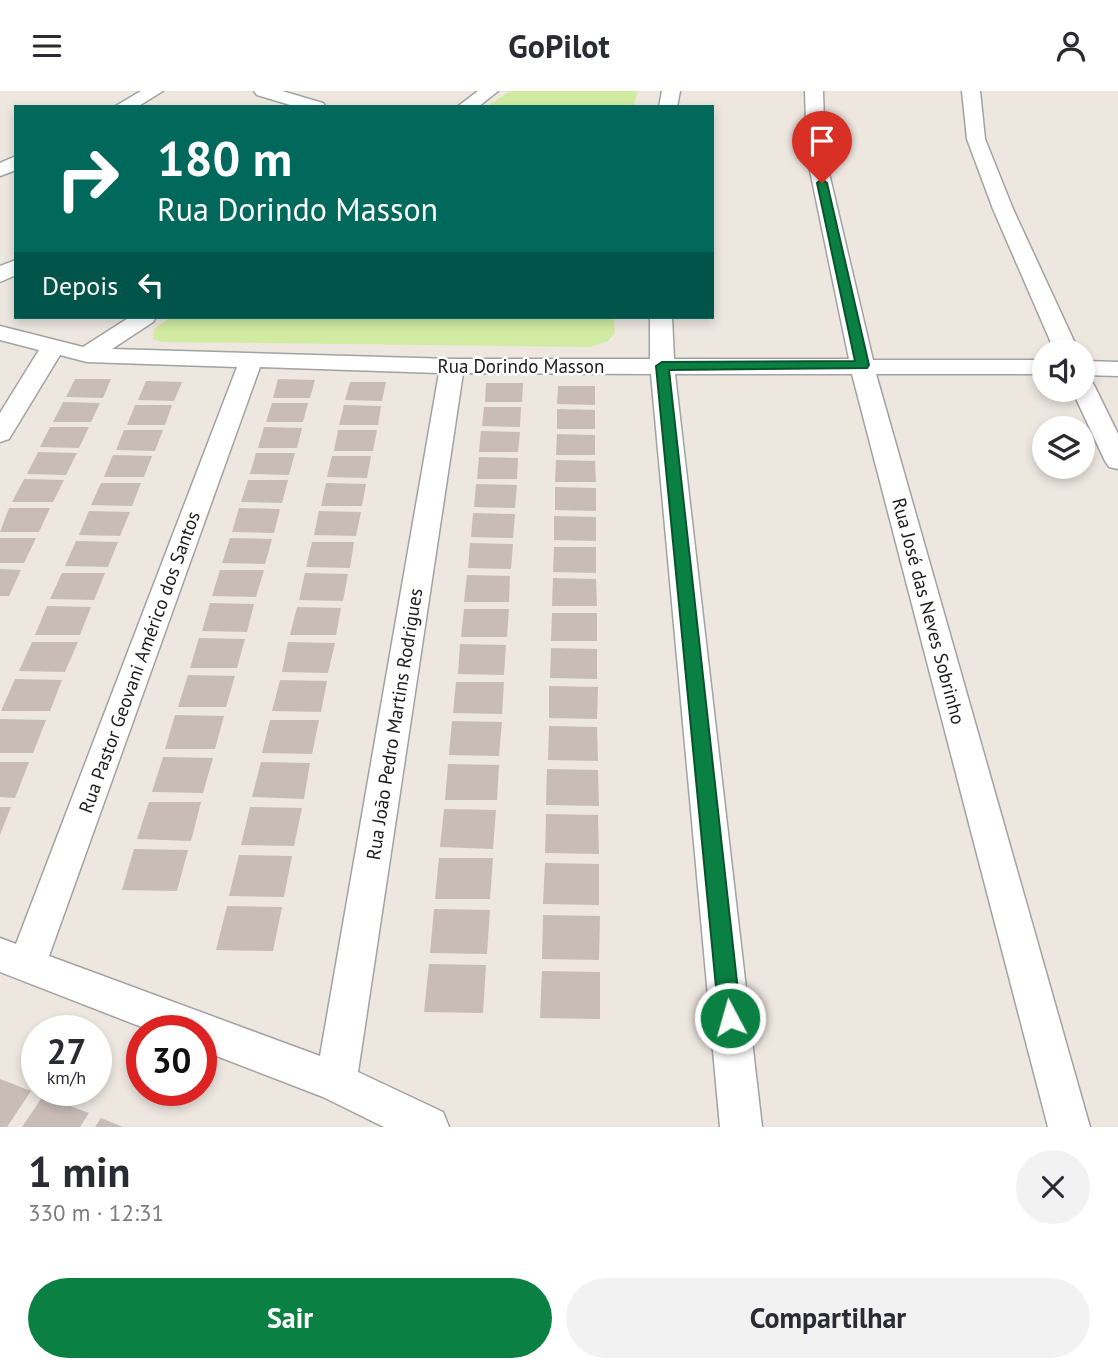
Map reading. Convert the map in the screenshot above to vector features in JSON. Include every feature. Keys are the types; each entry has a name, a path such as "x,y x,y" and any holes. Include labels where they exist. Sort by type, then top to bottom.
{"street":[{"path":"127,105 154,91"},
{"path":"263,91 303,105"},
{"path":"307,105 325,91"},
{"path":"469,105 489,91"},
{"name":"Rua José das Neves Sobrinho","path":"814,91 816,156 862,365 1069,1127"},
{"path":"971,91 976,139 1003,209 1061,339"},
{"path":"87,355 142,319"},
{"path":"661,319 662,366 741,1127"},
{"name":"Rua Dorindo Masson","path":"0,333 87,355 251,361 452,366 1032,367"},
{"path":"0,434 53,347"},
{"name":"Rua Pastor Geovani Américo dos Santos","path":"13,960 251,361"},
{"name":"Rua João Pedro Martins Rodrigues","path":"336,1082 452,366"},
{"path":"1095,368 1118,369"},
{"path":"1090,402 1118,461"},
{"path":"13,960 336,1082 428,1127"}],"green space":[{"path":"510,91 638,91 634,105 489,105"},
{"path":"168,319 614,319 615,333 608,341 590,347 162,342 153,339 154,329"}],"building":[{"path":"75,379 111,379 103,398 66,397"},
{"path":"278,379 315,380 310,398 273,398"},
{"path":"146,381 182,382 174,401 138,400"},
{"path":"350,382 386,382 382,401 345,400"},
{"path":"486,383 523,383 522,402 485,402"},
{"path":"558,386 595,386 595,405 557,404"},
{"path":"63,402 100,403 91,422 53,422"},
{"path":"272,403 308,403 303,422 266,422"},
{"path":"135,405 172,405 165,425 127,425"},
{"path":"344,405 381,406 378,425 339,425"},
{"path":"484,407 521,407 520,427 482,426"},
{"path":"557,409 595,410 595,429 557,429"},
{"path":"50,427 89,427 79,448 40,447"},
{"path":"264,427 302,428 297,448 258,448"},
{"path":"124,430 163,430 155,451 116,450"},
{"path":"338,430 377,430 373,451 334,451"},
{"path":"481,431 520,432 518,452 479,452"},
{"path":"557,434 595,435 595,455 556,455"},
{"path":"38,452 77,453 66,475 27,474"},
{"path":"256,453 295,453 289,475 250,474"},
{"path":"113,455 152,456 144,477 104,477"},
{"path":"332,456 371,456 367,478 327,477"},
{"path":"479,457 518,458 517,479 477,479"},
{"path":"556,460 595,461 596,482 555,482"},
{"path":"24,479 64,480 53,502 12,502"},
{"path":"248,480 288,480 282,503 241,502"},
{"path":"101,483 141,483 132,506 91,505"},
{"path":"326,483 366,484 362,506 321,506"},
{"path":"476,484 517,485 515,508 474,507"},
{"path":"555,487 596,488 596,511 555,510"},
{"path":"9,508 50,508 39,532 0,532"},
{"path":"239,508 280,509 274,533 232,532"},
{"path":"89,511 130,512 120,536 79,535"},
{"path":"319,511 361,512 356,536 314,535"},
{"path":"473,513 515,514 513,538 471,537"},
{"path":"554,516 596,517 596,541 554,540"},
{"path":"0,538 36,538 24,563 0,563"},
{"path":"230,538 272,539 265,564 222,563"},
{"path":"76,541 118,542 108,567 65,566"},
{"path":"312,542 354,542 350,568 306,567"},
{"path":"470,543 513,544 511,569 468,568"},
{"path":"554,547 596,547 596,573 553,572"},
{"path":"0,569 21,570 9,596 0,596"},
{"path":"220,570 264,570 256,597 212,596"},
{"path":"62,573 105,573 94,600 50,599"},
{"path":"305,573 348,574 343,601 299,600"},
{"path":"467,575 510,576 509,602 464,602"},
{"path":"553,578 596,579 597,606 552,606"},
{"path":"210,603 254,604 247,632 202,631"},
{"path":"47,606 91,607 80,635 35,635"},
{"path":"297,607 341,608 336,635 290,635"},
{"path":"464,609 509,609 507,637 461,637"},
{"path":"552,613 597,613 597,641 551,641"},
{"path":"199,638 245,639 237,668 190,668"},
{"path":"32,642 78,642 65,672 19,671"},
{"path":"288,642 335,643 328,673 282,672"},
{"path":"460,644 506,645 504,675 458,674"},
{"path":"551,648 597,649 597,679 550,678"},
{"path":"188,675 235,676 226,707 178,707"},
{"path":"15,679 62,680 50,711 1,711"},
{"path":"280,680 327,681 321,712 272,711"},
{"path":"456,682 504,682 502,714 453,713"},
{"path":"549,686 598,687 597,719 549,718"},
{"path":"175,715 224,716 215,749 165,749"},
{"path":"0,719 46,720 33,753 0,753"},
{"path":"270,720 319,720 312,754 262,753"},
{"path":"452,721 502,722 499,756 449,755"},
{"path":"549,726 597,727 598,761 548,760"},
{"path":"163,757 213,758 203,793 152,792"},
{"path":"0,762 29,762 15,798 0,797"},
{"path":"261,762 310,763 304,799 252,797"},
{"path":"448,764 499,765 497,800 445,800"},
{"path":"547,769 598,770 599,806 546,805"},
{"path":"149,802 201,802 191,841 137,839"},
{"path":"0,807 11,807 0,835"},
{"path":"250,807 302,808 294,846 241,845"},
{"path":"444,809 496,810 493,849 440,847"},
{"path":"546,814 598,815 599,854 545,853"},
{"path":"134,849 188,850 177,891 122,890"},
{"path":"239,855 292,856 284,897 229,896"},
{"path":"439,858 493,858 490,899 435,899"},
{"path":"545,863 599,864 599,905 543,904"},
{"path":"227,906 282,907 273,951 216,950"},
{"path":"434,909 490,910 487,954 430,953"},
{"path":"543,915 600,916 599,960 542,959"},
{"path":"429,964 486,965 483,1013 424,1012"},
{"path":"542,971 600,972 600,1019 540,1018"},
{"path":"0,1079 21,1087 21,1106 7,1127 0,1127"},
{"path":"36,1106 70,1106 89,1113 80,1127 22,1127"},
{"path":"101,1118 123,1127 95,1127"}],"route":[{"path":"730,1018 662,366 862,365 822,183"}]}
